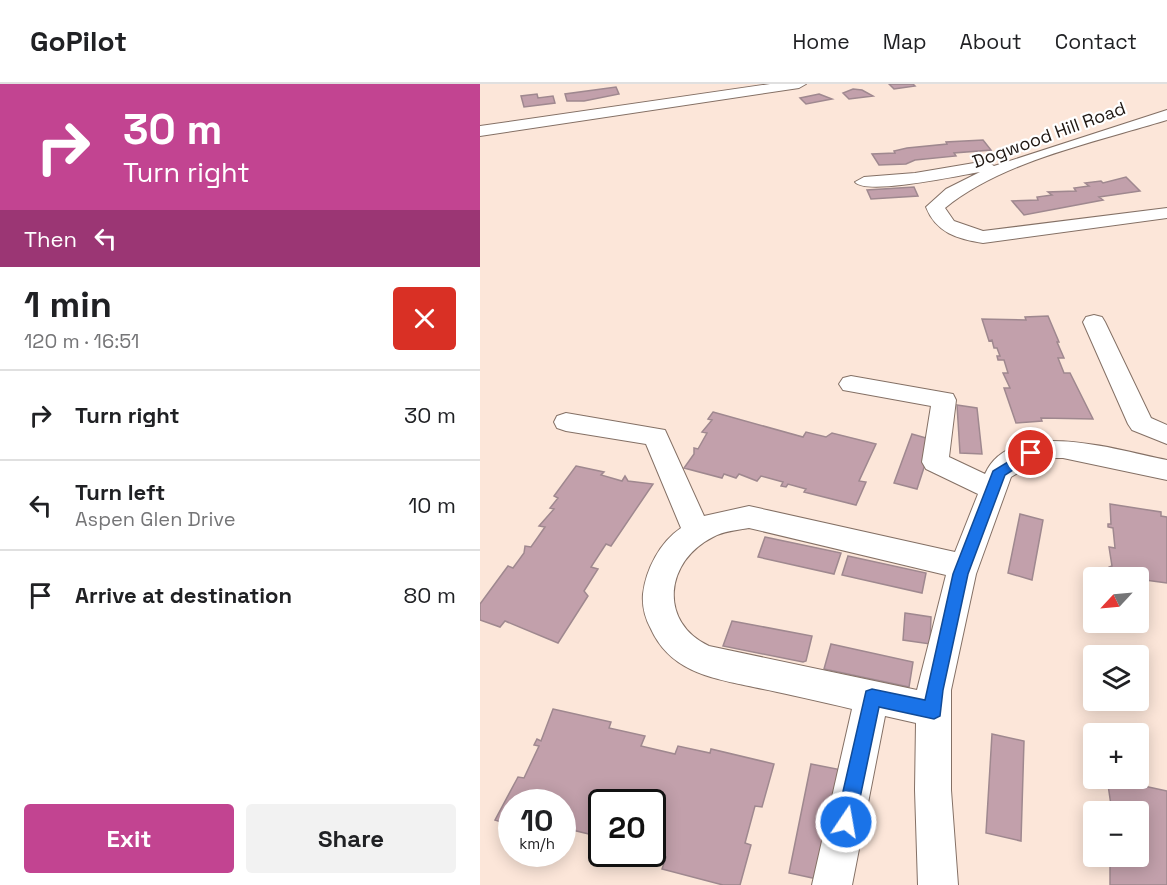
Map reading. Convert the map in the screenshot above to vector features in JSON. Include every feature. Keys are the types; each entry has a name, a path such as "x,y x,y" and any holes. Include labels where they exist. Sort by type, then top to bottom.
{"street":[{"path":"480,131 799,84"},
{"name":"Dogwood Hill Road","path":"1167,115 1011,166 946,195 935,207 937,215 947,226 964,234 983,237 1167,213"},
{"path":"864,182 915,178 989,165 1011,166"},
{"path":"1094,322 1142,424 1167,435"},
{"path":"851,384 944,400 935,462 994,490"},
{"path":"566,422 656,436 697,532"},
{"path":"939,885 933,790 934,690 964,567 1000,471 1020,457 1039,449 1063,449 1167,470"},
{"path":"934,710 706,661 680,646 665,628 658,610 658,586 664,567 677,547 697,532 714,524 749,517 964,567"},
{"path":"832,885 872,697"}],"building":[{"path":"889,84 913,84 915,86 894,89"},
{"path":"616,87 619,94 584,101 567,101 565,94"},
{"path":"853,89 862,90 873,96 849,99 843,93"},
{"path":"537,94 538,98 553,96 555,103 524,107 521,96"},
{"path":"819,94 832,99 806,104 800,98"},
{"path":"983,140 991,150 954,153 956,156 915,160 906,164 879,165 872,154 895,153 894,151 907,148 947,144 946,142"},
{"path":"1126,177 1140,191 1099,197 1103,200 1024,215 1012,201 1038,200 1037,197 1052,195 1048,192 1076,191 1074,188 1089,186 1085,183 1101,181 1103,183"},
{"path":"914,187 918,196 871,199 867,190"},
{"path":"1048,316 1064,358 1058,358 1064,373 1070,373 1093,419 1041,418 1042,421 1016,423 1004,388 1010,388 1003,373 1008,373 1004,360 998,360 997,356 1000,356 997,348 994,348 992,340 989,341 982,319 1026,320 1025,317"},
{"path":"957,405 977,408 982,454 960,453"},
{"path":"713,412 803,437 806,432 826,437 832,433 876,444 859,481 866,482 856,505 804,492 806,489 788,484 786,487 781,486 783,482 761,476 757,481 739,474 736,478 724,474 722,478 684,468 694,454 694,448 698,449 707,433 702,432 712,420 708,419"},
{"path":"912,434 933,440 917,489 894,483"},
{"path":"576,466 604,472 601,475 622,481 625,476 628,481 653,484 611,546 606,544 591,567 598,569 584,591 588,596 558,643 505,621 500,627 480,620 480,604 508,566 513,568 524,553 525,546 531,547 545,527 539,526 554,509 550,508 558,498 554,496"},
{"path":"1110,504 1161,512 1161,516 1167,517 1167,583 1149,581 1149,567 1109,567 1112,566 1109,547 1115,548 1113,528 1108,527 1108,524 1111,524"},
{"path":"1020,514 1043,520 1032,580 1008,573"},
{"path":"765,537 841,553 834,574 758,557"},
{"path":"848,556 926,573 922,593 842,575"},
{"path":"905,613 931,617 930,644 903,640"},
{"path":"732,621 812,636 806,661 723,646"},
{"path":"831,644 913,662 909,687 824,669"},
{"path":"553,709 611,722 609,728 645,736 641,746 675,754 678,746 710,753 711,749 774,764 762,807 755,806 745,843 751,845 740,885 723,885 662,869 666,867 666,789 588,789 588,834 576,831 576,789 512,789 518,777 524,778 539,746 534,745 537,739 541,741"},
{"path":"992,734 1024,741 1021,841 986,833"},
{"path":"811,764 842,770 822,880 789,873"},
{"path":"1149,787 1167,791 1167,885 1110,885 1110,867 1149,867 1149,801 1110,801 1109,789 1149,789"}],"route":[{"path":"846,822 872,697 934,710 934,690 961,574 1000,471 1020,457 1031,453"}]}
